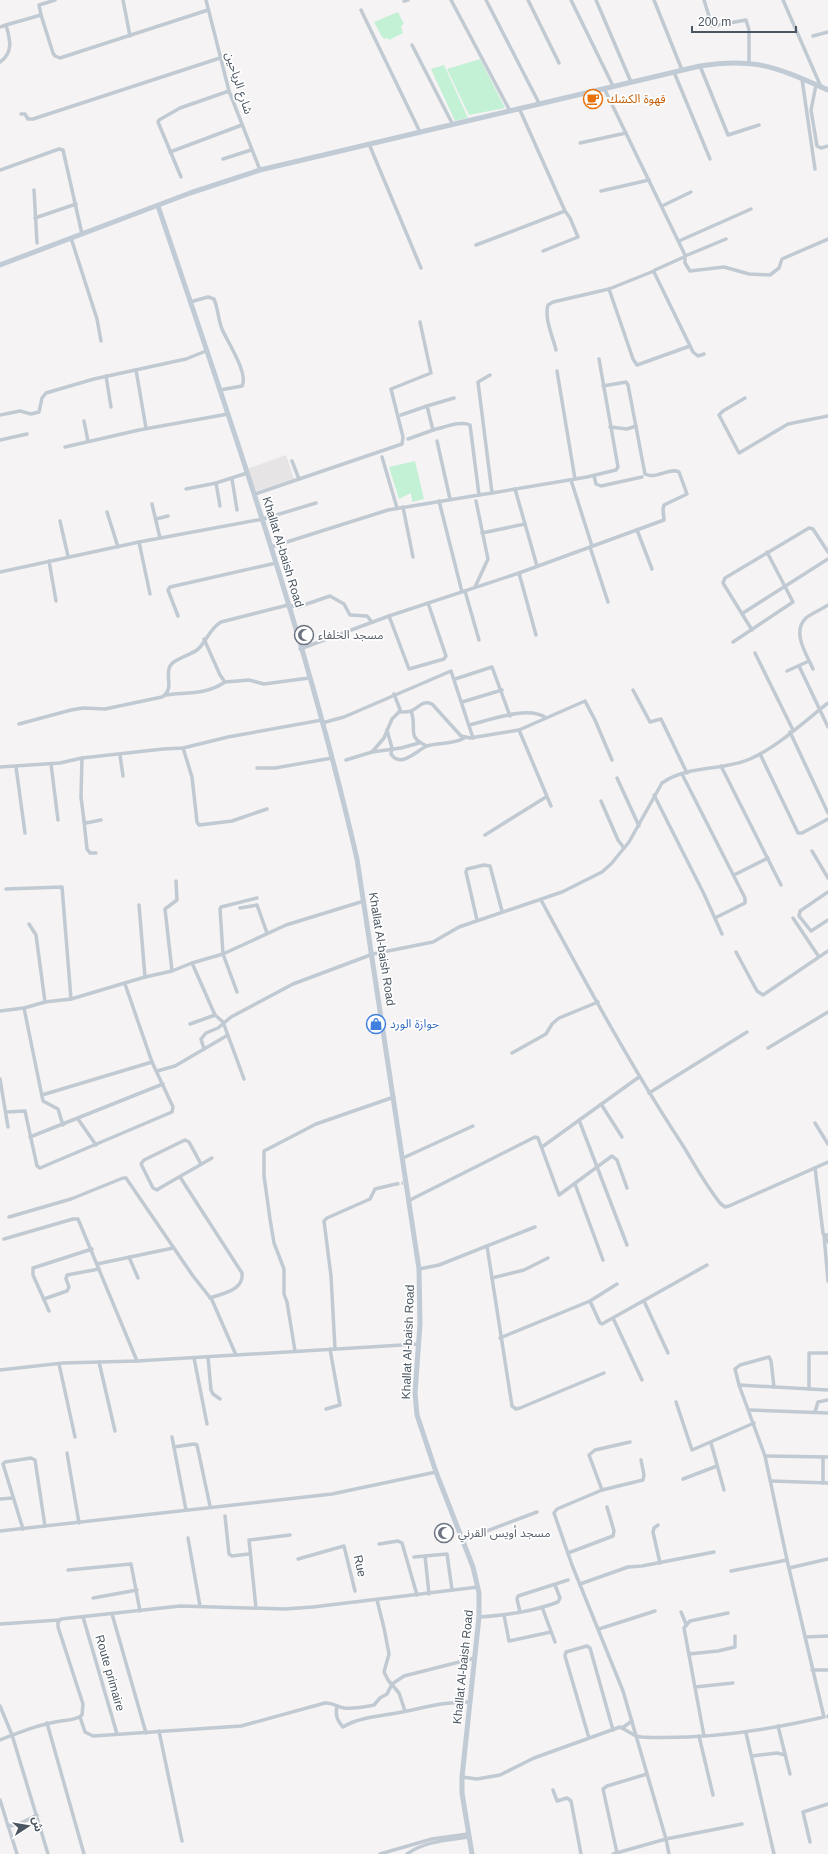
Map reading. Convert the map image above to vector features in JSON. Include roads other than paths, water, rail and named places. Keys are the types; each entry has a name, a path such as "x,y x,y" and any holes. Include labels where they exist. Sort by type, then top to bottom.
{"street":[{"path":"38,0 53,53 55,56 60,58 208,10"},
{"path":"39,6 55,0"},
{"path":"123,0 130,36"},
{"name":"شارع الرياحين","path":"206,0 229,90 260,170"},
{"path":"451,0 510,111"},
{"path":"486,0 539,104"},
{"path":"528,0 559,63"},
{"path":"571,0 613,86"},
{"path":"596,0 631,82"},
{"path":"654,0 682,70"},
{"path":"704,0 712,26 746,20 749,30 749,62"},
{"path":"783,0 822,88"},
{"path":"361,10 420,132"},
{"path":"0,27 42,15"},
{"path":"0,62 5,57 11,46 6,25"},
{"path":"813,36 828,32"},
{"path":"412,44 453,125"},
{"path":"21,114 25,114 28,119 33,119 220,58"},
{"path":"0,265 228,180 260,170 700,66 721,62 749,62 767,65 828,90"},
{"path":"700,66 728,135 759,124"},
{"path":"674,72 710,159"},
{"path":"802,79 815,169"},
{"path":"816,85 811,110 817,146 821,148 828,146"},
{"path":"604,88 679,241 688,268 693,272 724,267 742,272 770,275 779,268 782,259 828,239"},
{"path":"181,177 158,122 159,120 180,108 229,90"},
{"path":"519,108 578,237 543,251"},
{"path":"170,152 242,125"},
{"path":"580,143 626,133"},
{"path":"369,144 421,268"},
{"path":"0,170 59,149 63,150 82,234"},
{"path":"222,159 251,150"},
{"path":"601,191 649,180"},
{"path":"34,190 36,243"},
{"path":"662,206 691,192"},
{"path":"34,218 76,204"},
{"name":"Khallat Al-baish Road","path":"158,206 263,519 322,722 354,845 373,954 403,1158 405,1183 410,1200 419,1269 421,1305 420,1344 415,1393 418,1415 436,1472 464,1540 478,1587 479,1617 462,1777 462,1793 472,1854"},
{"path":"679,241 751,209"},
{"path":"476,245 565,211"},
{"path":"71,238 96,319 101,341"},
{"path":"556,350 547,313 548,305 553,302 609,289 726,239"},
{"path":"654,271 695,355 704,354"},
{"path":"609,289 637,366 690,346"},
{"path":"190,302 208,297 214,298 222,329 230,342 244,378 242,386 220,390"},
{"path":"255,494 402,444 403,437 391,389 430,373 420,322"},
{"path":"0,415 20,411 35,414 39,412 42,398 46,393 106,376 186,359 206,351"},
{"path":"271,546 348,521 397,508 573,480 594,476 617,468 599,359"},
{"path":"136,370 146,428"},
{"path":"556,371 573,480 608,602"},
{"path":"490,375 478,382 492,493"},
{"path":"106,376 111,407"},
{"path":"300,649 389,616 519,573 664,520 663,507 687,494 677,470 651,475 645,474 627,383 603,386"},
{"path":"401,415 454,398"},
{"path":"745,398 719,415 739,453 788,424 828,416"},
{"path":"427,406 433,430"},
{"path":"65,447 146,428 228,414"},
{"path":"84,421 88,442"},
{"path":"408,439 455,424 466,423 470,425 480,495"},
{"path":"610,427 627,429 636,426"},
{"path":"0,440 27,434"},
{"path":"437,441 450,499"},
{"path":"382,457 397,508"},
{"path":"292,461 299,480"},
{"path":"186,489 232,479 247,473"},
{"path":"594,476 596,484 600,486 642,477"},
{"path":"232,479 237,510"},
{"path":"216,483 220,506"},
{"path":"515,490 537,566"},
{"path":"439,501 479,640"},
{"path":"475,587 488,559 476,501"},
{"path":"0,571 118,546 263,519 316,503"},
{"path":"152,504 160,538"},
{"path":"403,508 413,557"},
{"path":"107,512 118,546"},
{"path":"156,518 168,516"},
{"path":"60,521 68,556"},
{"path":"482,533 524,524"},
{"path":"752,630 723,580 806,529 811,528 828,552"},
{"path":"637,530 652,570"},
{"path":"139,542 150,594"},
{"path":"733,642 792,604 793,600 767,552"},
{"path":"743,613 828,559"},
{"path":"49,561 56,601"},
{"path":"178,616 168,590 170,587 276,563"},
{"path":"519,573 536,635"},
{"path":"166,695 169,686 168,670 171,664 197,650 215,626 222,622 288,605 298,607 330,596 344,604 350,616 367,616 372,622"},
{"path":"389,616 409,669 444,659 446,656 428,603"},
{"path":"813,669 799,639 802,624 806,618 828,605"},
{"path":"204,639 220,675 225,682"},
{"path":"755,653 792,731 828,814"},
{"path":"787,671 809,661"},
{"path":"799,666 828,727"},
{"path":"455,679 492,667 502,690 510,716"},
{"path":"0,768 51,764 82,758 184,748 228,737 322,722 344,717 449,671 452,672 455,679 473,738"},
{"path":"19,724 71,710 83,708 105,709 154,700 166,695 178,695 213,689 225,682 249,680 264,684 309,678"},
{"path":"462,702 502,690"},
{"path":"633,690 650,722 661,719 688,773"},
{"path":"394,694 400,711"},
{"path":"387,730 393,756 403,759 408,758 427,746 455,742 464,738 473,738 519,730 585,701 612,760"},
{"path":"372,752 384,738 392,719 400,711 411,711 423,702 432,704 464,738"},
{"path":"204,1049 201,1039 203,1036 218,1028 224,1022 293,984 373,954 423,945 459,927 502,911 541,900 562,892 602,872 611,864 624,848 639,826 654,795 662,783 682,774 746,761 760,754 828,703"},
{"path":"411,711 414,736 419,743"},
{"path":"469,725 529,712 541,714 546,718"},
{"path":"519,730 551,806"},
{"path":"346,760 372,752 419,743 427,746"},
{"path":"184,748 192,777 197,822 199,825 232,820 267,809"},
{"path":"760,754 798,833 802,833 828,819"},
{"path":"120,755 123,776"},
{"path":"82,758 82,797 88,849 90,853 96,853"},
{"path":"257,768 275,768 332,758"},
{"path":"51,764 58,820"},
{"path":"721,766 781,885"},
{"path":"16,767 25,833"},
{"path":"682,774 745,898 745,903 715,918"},
{"path":"617,778 639,826"},
{"path":"654,795 722,934"},
{"path":"485,835 546,797"},
{"path":"602,801 618,840 624,848"},
{"path":"84,821 86,823 101,820"},
{"path":"812,851 828,878"},
{"path":"734,875 768,858"},
{"path":"478,920 466,872 467,869 484,865 490,866 502,911"},
{"path":"172,971 165,910 177,900 176,881"},
{"path":"6,889 62,886 71,999"},
{"path":"828,892 800,911 799,916 811,931 828,920"},
{"path":"237,992 223,954 220,907 257,898"},
{"path":"541,900 587,987 598,1002 649,1094 722,1206 730,1206 828,1162"},
{"path":"0,1011 24,1008 45,1002 71,999 145,977 172,971 192,963 223,954 267,933 310,917 364,901"},
{"path":"139,905 145,977"},
{"path":"240,908 257,905 267,933"},
{"path":"793,918 819,957"},
{"path":"29,924 36,935 45,1002"},
{"path":"736,952 757,991 763,995 828,951"},
{"path":"192,963 215,1015 224,1022 244,1079"},
{"path":"6,1112 25,1111 37,1166 40,1168 172,1112 173,1107 158,1071 152,1062 125,984"},
{"path":"512,1053 546,1034 552,1024 559,1018 598,1002"},
{"path":"24,1008 44,1102 54,1106 59,1111 63,1125"},
{"path":"768,1048 828,1012"},
{"path":"190,1024 215,1015"},
{"path":"649,1094 747,1032"},
{"path":"158,1071 176,1066 228,1034"},
{"path":"42,1095 152,1062"},
{"path":"542,1147 639,1077"},
{"path":"0,1079 8,1128"},
{"path":"30,1137 163,1084"},
{"path":"296,1351 287,1302 284,1294 284,1269 274,1243 270,1219 264,1176 264,1151 316,1124 394,1097"},
{"path":"601,1104 622,1137"},
{"path":"78,1119 96,1145"},
{"path":"579,1120 627,1245"},
{"path":"815,1123 828,1144"},
{"path":"403,1158 473,1126"},
{"path":"410,1200 535,1137 538,1138 542,1147 558,1194 562,1195 575,1184 614,1157 627,1188"},
{"path":"202,1164 189,1142 186,1140 144,1160 140,1164 155,1190 180,1177 202,1164 212,1158"},
{"path":"815,1168 828,1242"},
{"path":"180,1177 242,1273 242,1282 237,1287 210,1298"},
{"path":"9,1217 71,1199 125,1178 129,1181 173,1248 210,1298 236,1355"},
{"path":"335,1349 331,1276 324,1221 327,1218 370,1199 375,1189 396,1184"},
{"path":"575,1184 603,1260"},
{"path":"4,1239 76,1219 80,1221 137,1361"},
{"path":"419,1269 439,1265 535,1227"},
{"path":"826,1235 828,1281"},
{"path":"487,1246 510,1403 516,1409 604,1372"},
{"path":"97,1264 173,1248"},
{"path":"49,1311 33,1275 33,1268 92,1249"},
{"path":"129,1257 138,1278"},
{"path":"492,1278 524,1270 548,1258"},
{"path":"590,1301 601,1324 707,1265"},
{"path":"44,1299 67,1291 69,1287 66,1278 67,1274 99,1269"},
{"path":"500,1338 590,1301 617,1284"},
{"path":"644,1301 668,1353"},
{"path":"613,1318 642,1380"},
{"path":"0,1370 59,1364 194,1358 420,1344"},
{"path":"326,1409 340,1405 330,1349"},
{"path":"809,1389 809,1353 828,1353"},
{"path":"208,1357 211,1390 213,1394 220,1399"},
{"path":"622,1728 636,1736 704,1736 746,1732 827,1716 812,1670 788,1568 765,1456 739,1385 736,1368 768,1357 771,1361 774,1387"},
{"path":"194,1358 206,1424"},
{"path":"99,1362 115,1431"},
{"path":"59,1364 75,1438"},
{"path":"739,1385 828,1390"},
{"path":"815,1412 818,1402 828,1400"},
{"path":"676,1402 691,1450 711,1443 754,1423"},
{"path":"749,1410 828,1413"},
{"path":"172,1437 186,1510"},
{"path":"602,1490 589,1455 595,1450 630,1442"},
{"path":"711,1443 724,1490"},
{"path":"174,1447 194,1444 197,1445 210,1506"},
{"path":"67,1453 79,1523"},
{"path":"765,1456 826,1457 823,1483"},
{"path":"23,1529 3,1464 5,1462 34,1458 45,1526"},
{"path":"641,1460 644,1475 643,1480 602,1490 554,1511 554,1516 623,1691 670,1854"},
{"path":"683,1480 717,1466"},
{"path":"0,1470 5,1469"},
{"path":"0,1531 79,1523 210,1506 332,1494 436,1472"},
{"path":"771,1481 828,1483"},
{"path":"0,1499 13,1498"},
{"path":"568,1553 613,1536 614,1531 607,1507"},
{"path":"464,1540 538,1512"},
{"path":"225,1516 229,1554 232,1556 249,1554"},
{"path":"658,1525 654,1528 653,1532 660,1563"},
{"path":"256,1608 248,1541 251,1539 290,1535"},
{"path":"188,1538 200,1606"},
{"name":"Rue","path":"379,1544 398,1541 402,1543 417,1595"},
{"name":"Rue","path":"298,1559 344,1546 355,1591"},
{"path":"580,1584 628,1567 660,1563 714,1552"},
{"path":"414,1557 447,1554 452,1590"},
{"path":"424,1556 429,1594"},
{"path":"788,1568 828,1559"},
{"path":"731,1571 787,1560"},
{"path":"68,1570 131,1564 140,1611"},
{"path":"520,1612 518,1596 568,1580"},
{"path":"479,1617 520,1612 542,1607 560,1600 555,1585"},
{"path":"0,1624 59,1620 63,1618 170,1607 313,1607 478,1587"},
{"path":"92,1598 137,1590"},
{"path":"377,1600 389,1654 384,1672 399,1693 405,1712"},
{"path":"542,1607 555,1642"},
{"path":"598,1629 655,1611"},
{"path":"681,1612 686,1624 684,1630 704,1736"},
{"path":"686,1624 695,1619 728,1613"},
{"path":"112,1614 146,1733"},
{"path":"504,1615 508,1640 551,1632"},
{"name":"Route primaire","path":"83,1616 117,1734"},
{"path":"59,1620 58,1627 83,1704 84,1710 80,1717 84,1732 88,1735 146,1733 241,1726 325,1703 331,1703 347,1708 374,1706 380,1698 387,1694 392,1684 404,1676 475,1658"},
{"path":"689,1654 718,1651 736,1647 735,1636"},
{"path":"805,1637 828,1636"},
{"path":"589,1738 565,1656 566,1652 569,1650 584,1647 590,1648 613,1730"},
{"path":"812,1670 828,1670"},
{"path":"695,1687 733,1683"},
{"path":"337,1706 335,1713 338,1722 343,1727 347,1724 373,1717 405,1712 440,1703 469,1702"},
{"path":"0,1705 12,1735 48,1854"},
{"path":"0,1740 47,1723 80,1717"},
{"path":"462,1777 469,1779 500,1774 534,1758 622,1728 632,1721"},
{"path":"47,1723 84,1854"},
{"path":"778,1726 790,1774"},
{"path":"159,1731 182,1841"},
{"path":"746,1732 774,1854"},
{"path":"699,1736 713,1795"},
{"path":"752,1756 772,1754 785,1755"},
{"path":"647,1774 607,1786 603,1789 615,1853 666,1839 742,1824"},
{"path":"553,1790 557,1801 567,1798 571,1801 581,1854"},
{"path":"0,1800 17,1854"},
{"path":"810,1842 803,1812 828,1804"},
{"path":"8,1826 17,1825 37,1815"},
{"path":"380,1854 432,1839 469,1836"},
{"path":"407,1854 421,1846 469,1836"}],"tunnel":[{"path":"396,1184 403,1183"}],"place":[{"name":"قهوة الكشك","path":"593,99"},
{"name":"مسجد الخلفاء","path":"304,635"},
{"name":"حوازة الورد","path":"376,1024"},
{"name":"مسجد أويس القرني","path":"444,1533"}]}
